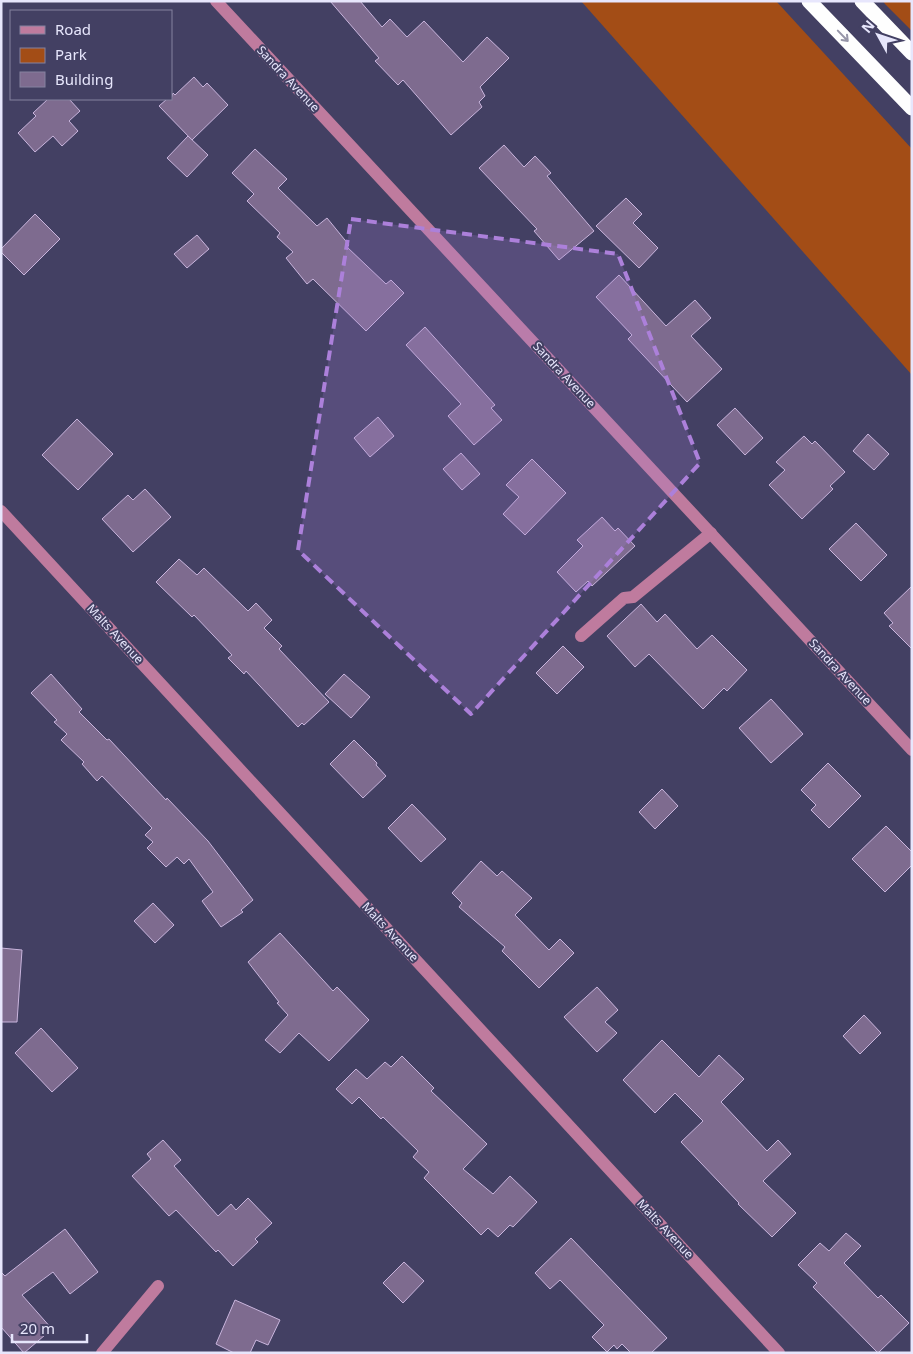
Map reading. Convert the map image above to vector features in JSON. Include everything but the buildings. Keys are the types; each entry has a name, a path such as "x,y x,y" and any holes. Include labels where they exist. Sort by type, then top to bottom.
{"highway":[{"path":"809,1 912,108"},
{"path":"862,1 912,53"}],"street":[{"name":"Sandra Avenue","path":"216,1 912,750"},
{"name":"Malts Avenue","path":"1,511 779,1353"},
{"path":"581,636 624,598 633,597 711,533"},
{"path":"102,1353 158,1286"}],"highlighted area":[{"path":"351,219 618,254 700,463 471,714 298,550"}],"green space":[{"path":"581,1 776,1 912,149 912,375"},
{"path":"883,1 912,1 912,31 885,4"}]}
